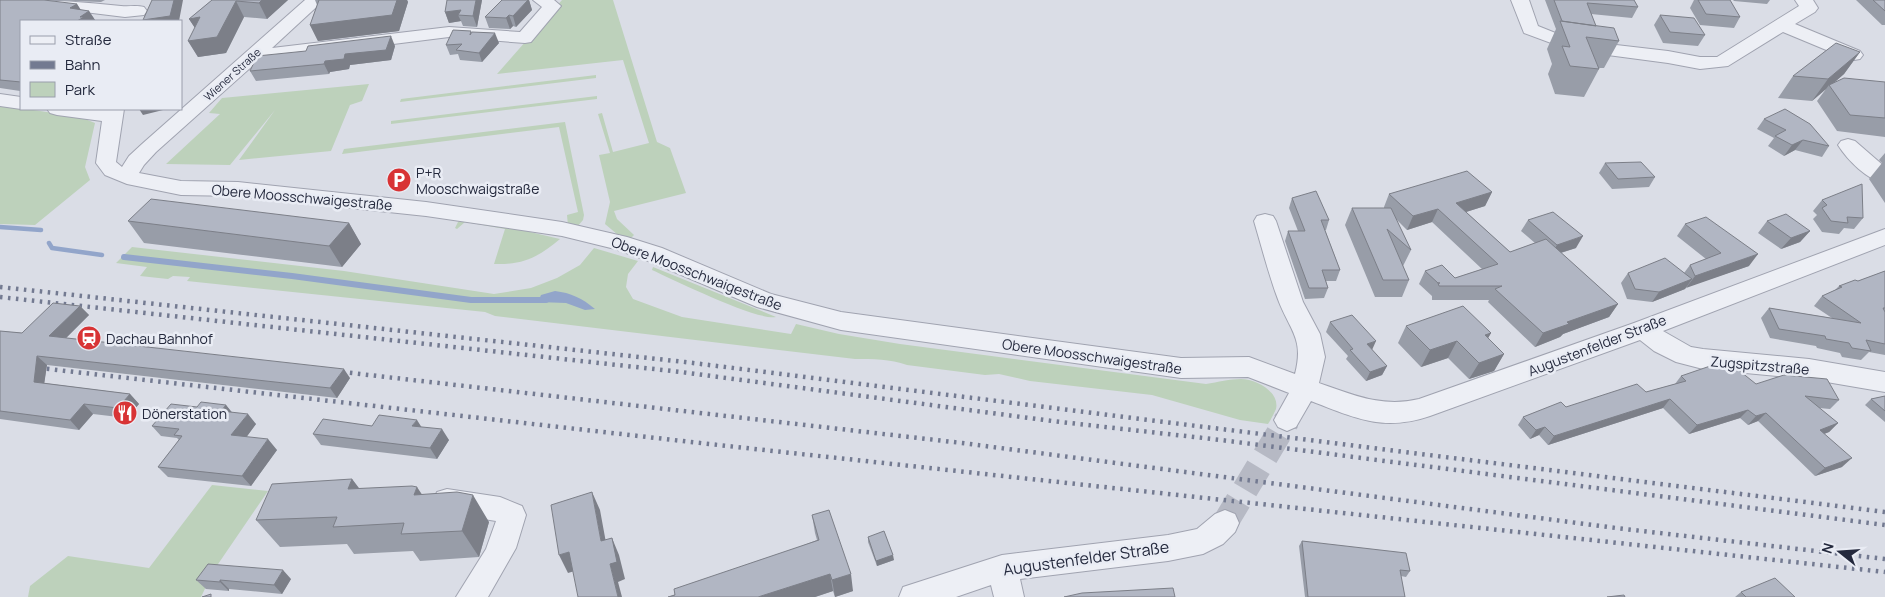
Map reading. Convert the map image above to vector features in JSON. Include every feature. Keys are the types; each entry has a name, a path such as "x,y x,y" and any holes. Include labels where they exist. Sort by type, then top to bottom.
{"street":[{"path":"27,0 125,12 138,11"},
{"name":"Wiener Straße","path":"127,176 136,161 149,148 315,0"},
{"path":"1520,0 1530,29 1570,45 1668,57 1700,63 1720,62 1782,25 1809,8 1804,0"},
{"path":"251,56 449,32 525,38 547,3"},
{"path":"1782,25 1854,55"},
{"path":"0,100 20,103"},
{"path":"72,110 113,113 107,154"},
{"path":"1848,145 1870,167 1885,177"},
{"name":"Wiener Straße","path":"107,154 113,156 131,155 149,148"},
{"name":"Obere Moosschwaigestraße","path":"107,154 106,163 112,170 127,176 181,188 238,189 308,196 426,209 562,229 619,242 654,254 764,301 841,321 1181,368 1249,367 1305,388"},
{"path":"1265,221 1291,302 1308,334 1312,357 1305,388 1287,420"},
{"name":"Augustenfelder Straße","path":"1305,388 1363,410 1379,413 1406,413 1643,329 1885,237"},
{"name":"Zugspitzstraße","path":"1643,329 1663,344 1685,355 1702,359 1809,369 1885,382"},
{"path":"422,497 488,506 500,509 512,516 510,530 471,597"},
{"name":"Augustenfelder Straße","path":"914,597 1002,568 1168,548 1194,542 1213,535 1225,523"},
{"path":"1002,568 1009,597"}],"green space":[{"path":"562,0 613,0 657,142 670,148 686,193 614,211 617,219 634,235 631,238 618,235 605,224 610,202 599,155 610,153 598,114 602,113 613,152 649,143 623,60 497,74"},
{"path":"596,75 596,78 400,102 401,99"},
{"path":"369,84 362,101 350,105 331,151 239,160 275,110 230,165 166,164 220,114 209,113 222,98"},
{"path":"597,96 597,99 391,124 391,121"},
{"path":"0,105 20,108 20,110 33,110 80,117 95,123 85,167 90,180 35,225 0,224"},
{"path":"565,122 584,215 583,220 577,227 568,226 567,215 578,212 559,127 342,154 344,149"},
{"path":"463,220 522,226 530,232 560,239 545,251 530,259 514,263 494,264 505,229 465,222 457,229 455,228 458,222"},
{"path":"132,247 344,271 494,294 531,288 557,278 580,265 594,248 638,261 628,274 626,287 633,299 682,317 791,334 796,324 839,334 900,344 1206,384 1241,379 1260,384 1271,392 1276,403 1276,409 1268,424 1240,420 1152,395 1030,381 999,374 985,375 907,365 888,360 855,359 495,316 485,312 187,281 190,277 173,276 168,279 140,276 147,267 116,263"},
{"path":"653,267 776,317 766,317 734,307 652,270"},
{"path":"212,485 268,491 214,570 201,597 28,597 30,586 68,556 149,568"}],"water":[{"path":"555,291 576,297 595,309 585,310 566,303 538,302 541,295"}],"building":[{"path":"0,0 44,0 77,4 70,8 89,11 79,20 20,20 20,82 0,80"},
{"path":"152,0 174,0 170,16 143,20"},
{"path":"212,0 262,0 259,3 236,1 217,37 188,41 200,17 189,19"},
{"path":"319,0 397,0 392,15 310,25"},
{"path":"447,0 476,0 473,16 458,15 461,10 445,12"},
{"path":"502,0 528,0 513,16 509,15 506,18 485,17"},
{"path":"1554,0 1634,0 1638,7 1587,3 1596,26 1562,21"},
{"path":"1698,0 1730,0 1740,17 1706,14"},
{"path":"1873,0 1885,0 1885,11"},
{"path":"1660,15 1694,18 1705,35 1670,32"},
{"path":"1560,21 1614,28 1619,41 1586,37 1599,69 1570,66 1562,46 1570,47"},
{"path":"453,30 471,31 470,35 472,32 495,33 479,53 456,50 462,44 446,45"},
{"path":"391,36 386,50 345,54 344,59 325,61 324,64 250,71 257,56 306,51 308,46"},
{"path":"1836,43 1860,52 1828,79 1793,76"},
{"path":"1844,78 1885,82 1885,118 1850,115 1829,85"},
{"path":"1785,109 1810,124 1829,146 1803,140 1792,145 1775,136 1786,130 1764,119"},
{"path":"1641,162 1655,177 1618,179 1605,163"},
{"path":"1467,171 1492,192 1456,203 1510,252 1546,239 1618,304 1567,322 1569,324 1543,333 1495,289 1502,286 1439,286 1425,271 1442,265 1455,278 1498,264 1438,209 1413,216 1389,194"},
{"path":"1862,184 1863,218 1847,217 1848,223 1831,221 1822,208 1827,205 1822,200"},
{"path":"1316,191 1329,220 1321,220 1340,270 1322,270 1328,288 1309,288 1288,231 1305,231 1292,198"},
{"path":"151,199 349,223 329,246 128,221"},
{"path":"1352,208 1391,208 1411,250 1387,229 1409,280 1383,280"},
{"path":"1553,212 1583,236 1557,245 1528,220"},
{"path":"1786,214 1810,231 1791,238 1767,221"},
{"path":"1706,217 1758,254 1695,276 1690,265 1721,253 1685,224"},
{"path":"1665,258 1692,279 1659,292 1635,289 1628,273"},
{"path":"1885,271 1885,308 1883,308 1885,312 1885,344 1866,340 1871,351 1852,348 1849,343 1826,339 1825,336 1779,329 1769,308 1861,323 1822,296 1842,287 1839,286"},
{"path":"53,303 80,306 49,336 344,369 330,388 37,356 34,382 130,394 118,408 84,404 70,420 0,411 0,331 22,333"},
{"path":"1463,306 1491,333 1485,335 1504,354 1479,363 1457,341 1430,350 1406,326"},
{"path":"1352,315 1376,341 1367,344 1387,366 1370,372 1350,350 1353,349 1330,322"},
{"path":"1719,363 1731,364 1756,384 1784,375 1827,379 1839,400 1805,396 1838,423 1820,430 1852,458 1825,468 1766,413 1756,416 1748,410 1697,425 1670,399 1554,436 1545,427 1536,430 1523,417 1561,402 1566,407 1637,384 1646,392 1686,381 1681,376"},
{"path":"1885,396 1885,411 1871,399"},
{"path":"201,402 226,405 221,411 248,414 231,435 268,439 242,476 158,467 182,436 174,435 179,429 152,426 171,404 197,407"},
{"path":"379,415 417,420 412,426 442,429 430,448 313,434 323,419 372,426"},
{"path":"352,479 348,489 412,486 417,487 414,495 457,492 473,495 462,531 401,534 404,523 333,527 337,517 256,520 272,484"},
{"path":"592,492 601,541 612,538 617,562 610,564 618,597 578,597 569,552 559,555 551,505"},
{"path":"829,510 851,574 832,580 830,574 758,597 668,597 675,595 674,589 819,540 812,515"},
{"path":"884,531 893,555 876,561 868,537"},
{"path":"1302,541 1406,553 1410,571 1400,570 1405,597 1308,597"},
{"path":"208,564 283,570 274,585 220,580 220,582 196,580"},
{"path":"1775,578 1795,597 1746,597 1741,592"},
{"path":"1173,588 1175,597 1064,597 1082,593"},
{"path":"1624,595 1625,597 1607,597"}],"waterway":[{"path":"0,227 41,230"},
{"path":"49,243 52,248 102,255"},
{"path":"124,257 292,276 471,300 546,300"}],"tunnel":[{"path":"1225,523 1287,420"}],"railway":[{"path":"0,287 685,362 1885,512"},
{"path":"0,297 681,372 1052,421 1221,440 1885,525"},
{"path":"31,367 709,444 1885,572"},
{"path":"334,371 962,443 1616,528 1885,559"}],"place":[{"name":"P+R Mooschwaigstraße","path":"399,180"},
{"name":"Dachau Bahnhof","path":"89,338"},
{"name":"Dönerstation","path":"125,413"}]}
